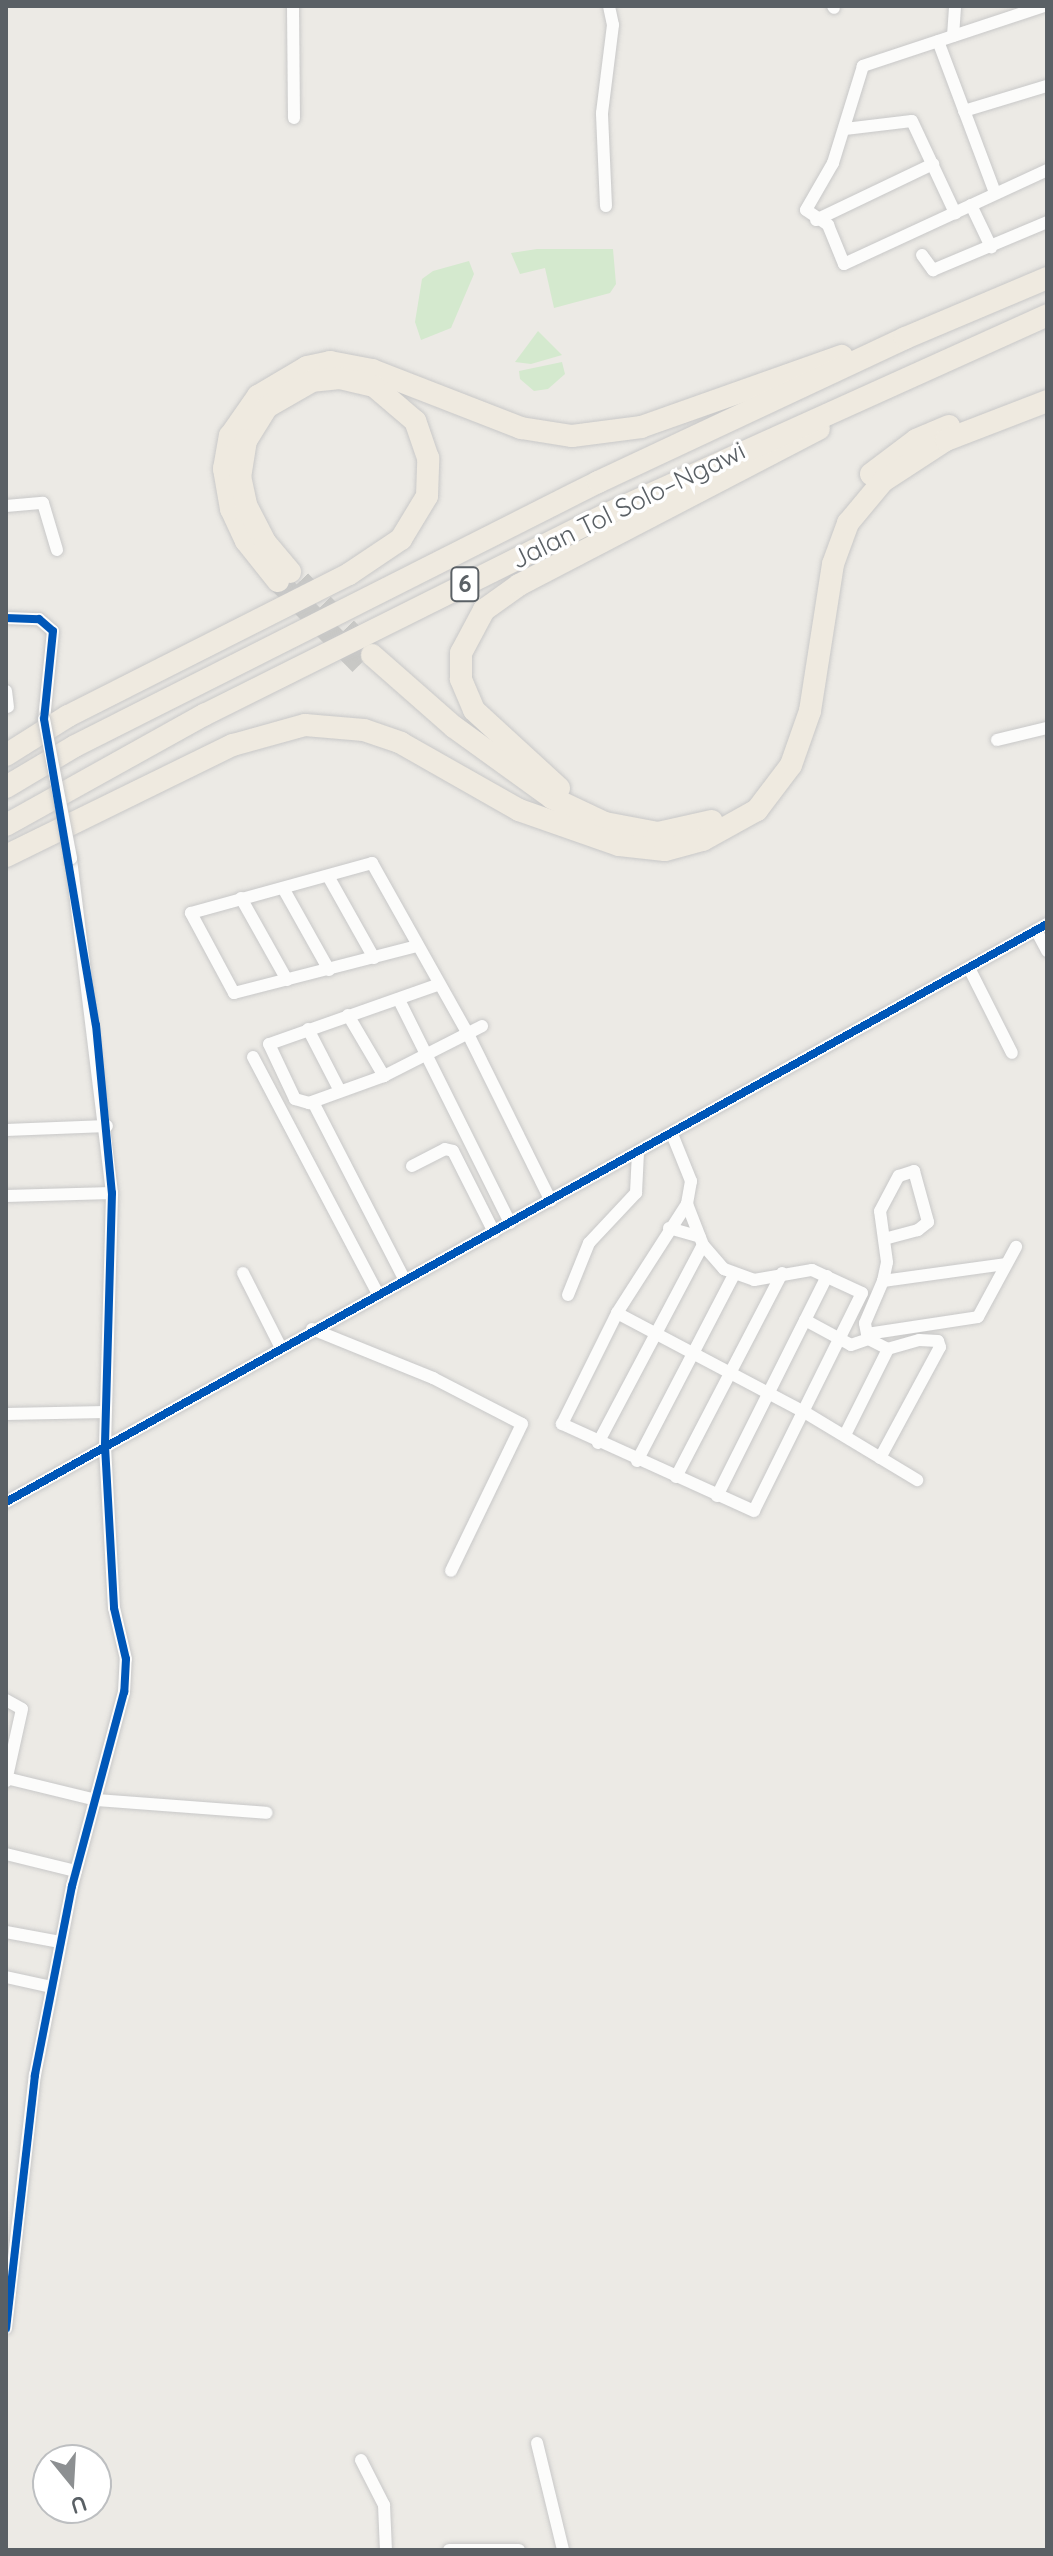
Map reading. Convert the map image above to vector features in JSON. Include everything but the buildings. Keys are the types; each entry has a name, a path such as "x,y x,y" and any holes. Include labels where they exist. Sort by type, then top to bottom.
{"highway":[{"name":"Jalan Tol Solo–Ngawi","path":"6,787 75,746 449,556 905,338 1047,278"},
{"name":"Jalan Tol Solo–Ngawi","path":"6,825 191,722 472,580 935,363 1047,315"},
{"path":"6,755 68,716 349,574 401,539 427,496 428,458 415,421 374,386 340,378 312,381 267,407 246,440 240,476 246,505 284,577 246,541 231,509 224,469 230,436 258,396 307,367 330,362 372,370 521,428 572,436 641,427 818,363 905,338"},
{"path":"590,815 474,710 461,679 461,653 484,610 511,590 749,468 935,363"},
{"path":"567,827 430,725 366,659 465,736 552,798 590,815 658,833 716,820 761,788 800,704 816,581 826,540 844,505 875,469 916,440 1047,385"},
{"path":"6,856 233,745 305,725 364,730 401,743 519,810 619,845 665,850 703,840 757,810 791,765 810,711 833,564 848,523 883,481 946,440 1047,401"}],"street":[{"path":"293,6 294,118"},
{"path":"606,206 604,86 613,25 609,6"},
{"path":"953,36 955,6"},
{"path":"1044,6 863,66 833,163 807,205 806,213 833,233 844,264 1047,170"},
{"path":"938,41 995,193"},
{"path":"964,111 1047,86"},
{"path":"845,129 909,119 955,213"},
{"path":"816,220 933,164"},
{"path":"971,205 991,247"},
{"path":"922,255 933,270 1047,222"},
{"path":"6,506 43,503 57,550"},
{"path":"6,618 39,619 53,631 44,719 71,858 107,1126 112,1193 105,1446 114,1608 126,1659 124,1692 76,1871 51,1987 23,2160 6,2328"},
{"path":"6,691 8,707"},
{"path":"997,740 1044,735"},
{"path":"417,946 232,992 191,913 372,863 417,946 437,985 468,1034 551,1201"},
{"path":"328,876 374,958"},
{"path":"283,888 329,970"},
{"path":"241,898 287,980"},
{"path":"6,1502 280,1346 551,1201 1041,927 1047,951"},
{"path":"969,968 1012,1053"},
{"path":"437,985 269,1044 275,1061 300,1102 384,1076 482,1026"},
{"path":"399,1000 510,1223"},
{"path":"348,1015 384,1076"},
{"path":"308,1029 339,1089"},
{"path":"253,1057 378,1294"},
{"path":"315,1106 405,1280"},
{"path":"6,1130 107,1126"},
{"path":"672,1134 691,1181 687,1204 617,1313 562,1424 748,1510 758,1509 843,1339 862,1293 804,1269 754,1280 734,1275 701,1241 687,1204"},
{"path":"412,1166 445,1149 453,1151 494,1232"},
{"path":"568,1295 589,1243 636,1193 638,1152"},
{"path":"880,1458 940,1344 919,1340 888,1349 868,1337 865,1323 883,1281 884,1201 899,1176 914,1171 928,1222 918,1230 885,1239"},
{"path":"6,1196 112,1193"},
{"path":"669,1228 701,1241"},
{"path":"598,1443 701,1241"},
{"path":"805,1320 857,1345 868,1337 978,1317 987,1309 1005,1264 1016,1247"},
{"path":"883,1281 1005,1264"},
{"path":"243,1273 280,1346"},
{"path":"676,1477 782,1273"},
{"path":"637,1461 734,1275"},
{"path":"717,1496 827,1276"},
{"path":"617,1313 806,1413 917,1480"},
{"path":"312,1329 433,1378 522,1424 451,1571"},
{"path":"845,1435 888,1349"},
{"path":"6,1414 105,1412"},
{"path":"6,1700 22,1709 6,1779 96,1800 267,1813"},
{"path":"6,1854 76,1871"},
{"path":"6,1932 60,1942"},
{"path":"6,1977 51,1987"},
{"path":"537,2443 563,2550"},
{"path":"361,2460 384,2505 386,2550"},
{"path":"445,2547 519,2550"}],"green space":[{"path":"537,249 613,249 616,284 610,293 554,308 545,268 520,274 511,253"},
{"path":"469,261 474,274 451,328 421,340 415,322 422,279 433,271"},
{"path":"538,331 562,355 531,364 515,362"},
{"path":"562,362 565,374 548,389 534,391 520,379 519,371"}],"tunnel":[{"path":"278,581 360,664"},
{"path":"300,581 368,651"}],"cycle path":[{"path":"6,618 39,619 53,631 44,719 96,1025 112,1193 105,1446 114,1608 126,1659 124,1692 72,1886 35,2075 6,2328"},
{"path":"6,1502 1047,924"}]}
